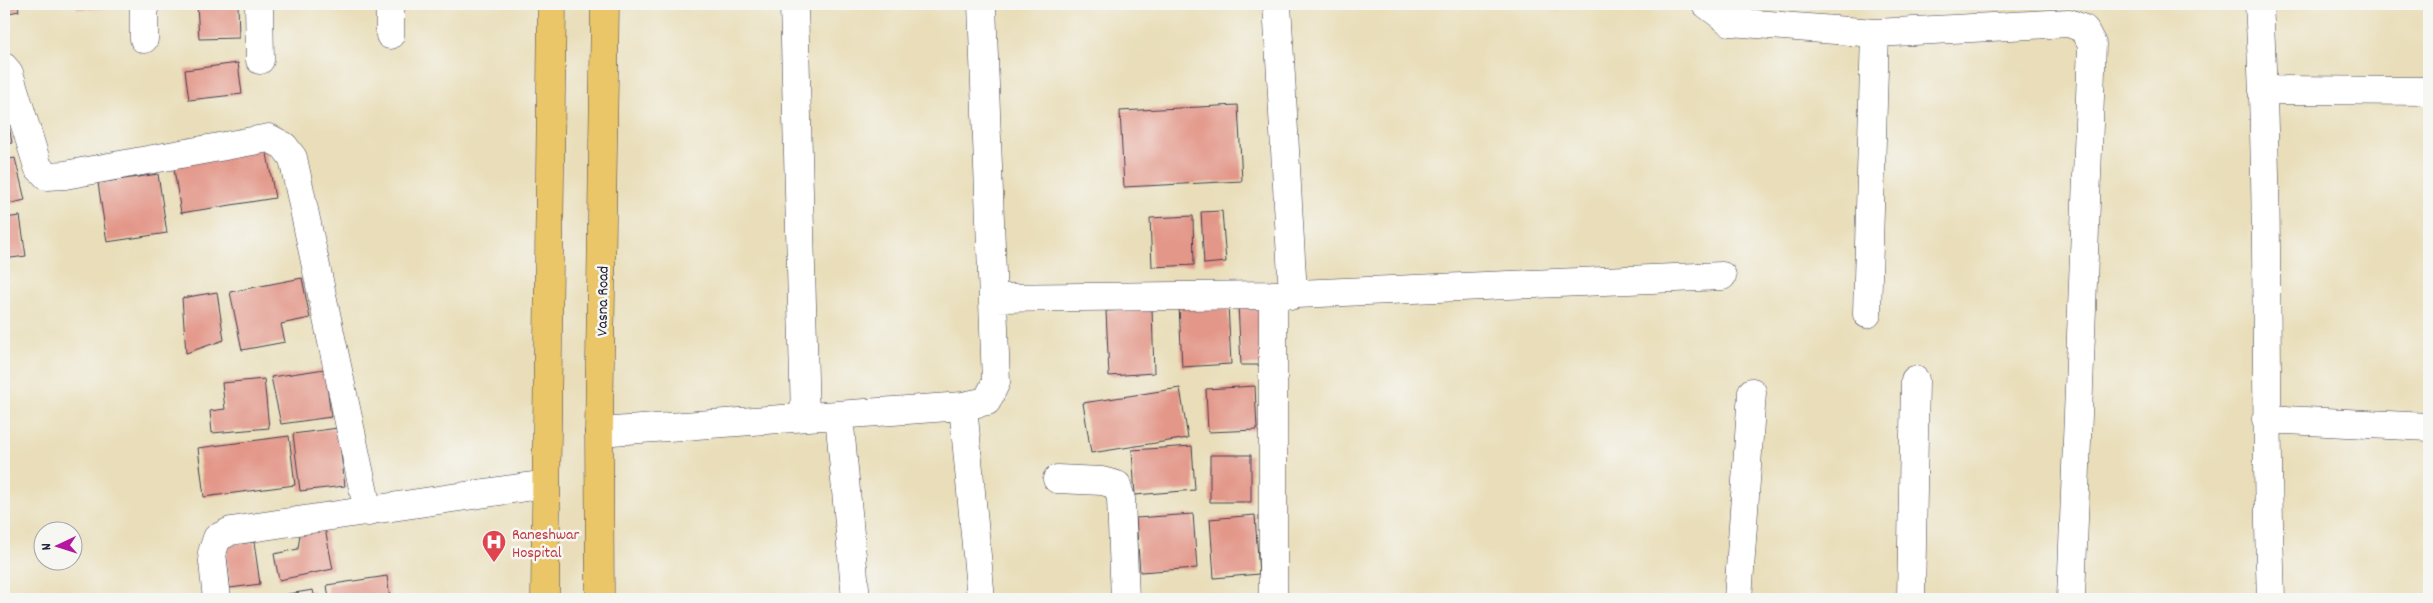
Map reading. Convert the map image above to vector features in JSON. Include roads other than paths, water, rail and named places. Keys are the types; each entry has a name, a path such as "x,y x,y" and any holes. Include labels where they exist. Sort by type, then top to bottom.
{"main road":[{"path":"545,599 552,4"},
{"name":"Vasna Road","path":"600,599 599,432 605,4"}],"street":[{"path":"144,4 144,39"},
{"path":"259,4 260,60"},
{"path":"390,4 390,35"},
{"path":"794,4 805,417"},
{"path":"599,432 963,406 987,401 996,382 982,4"},
{"path":"1273,599 1283,295 1277,4"},
{"path":"1706,4 1730,22 1874,33 2069,23 2084,29 2092,44 2071,599"},
{"path":"2259,4 2264,90 2266,419 2271,599"},
{"path":"1867,314 1874,33"},
{"path":"4,67 9,73 38,167 47,176 65,175 269,138 284,146 293,158 368,512"},
{"path":"2264,90 2429,90"},
{"path":"994,298 1283,295 1722,276"},
{"path":"1911,599 1916,380"},
{"path":"1738,599 1752,392"},
{"path":"963,406 981,599"},
{"path":"839,415 856,599"},
{"path":"2266,419 2429,426"},
{"path":"1057,479 1102,481 1117,485 1121,499 1125,599"},
{"path":"217,599 212,553 217,538 231,531 546,484"}],"place":[{"name":"Raneshwar Hospital","path":"494,563"}]}
